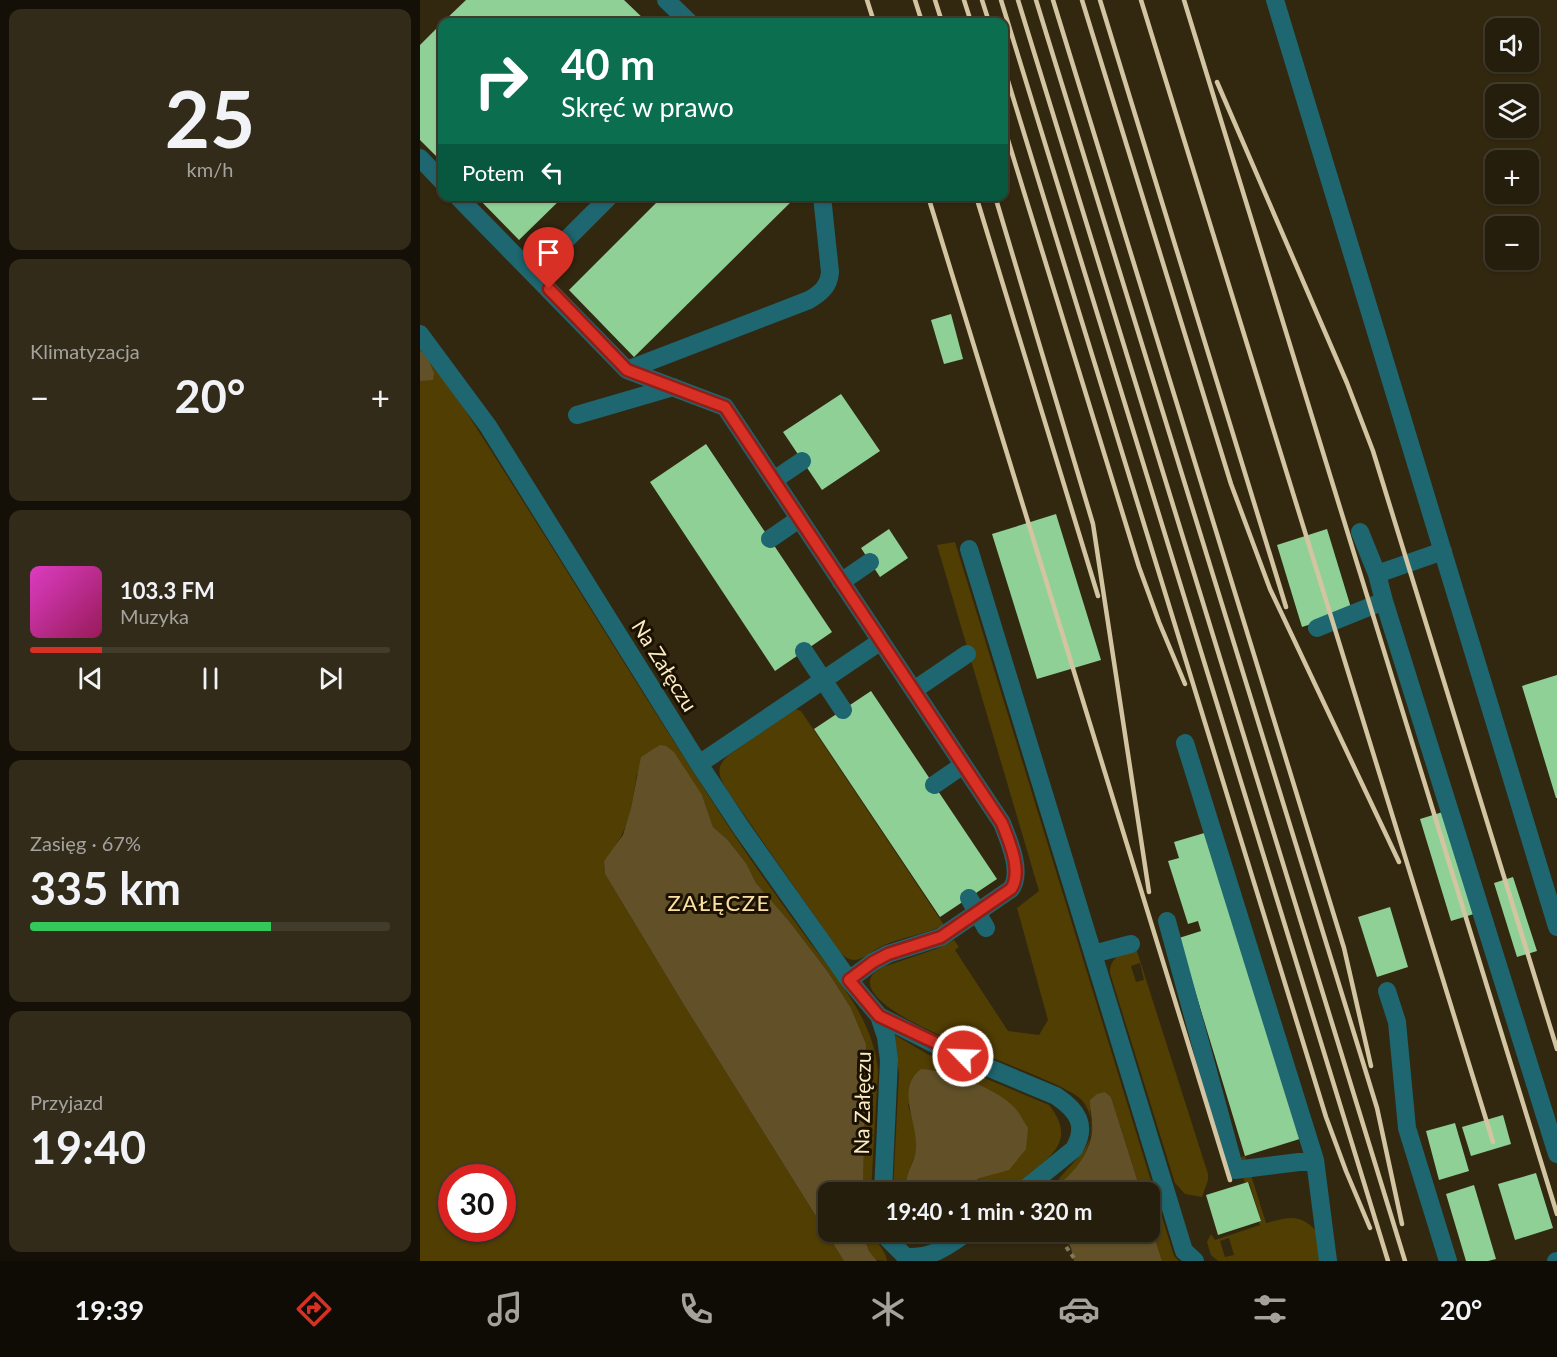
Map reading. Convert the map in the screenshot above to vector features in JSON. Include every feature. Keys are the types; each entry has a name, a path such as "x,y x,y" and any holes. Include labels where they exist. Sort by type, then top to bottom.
{"street":[{"path":"666,0 685,18"},
{"path":"1275,0 1443,551 1554,904 1557,927"},
{"path":"420,158 438,177"},
{"path":"462,201 627,370 725,407 1002,823 1016,871 1015,885 941,937 880,958 849,980"},
{"path":"533,273 605,201"},
{"path":"627,370 817,295 830,280 823,201"},
{"name":"Na Załęczu","path":"420,334 488,426 699,764 764,861 849,980 879,1016 886,1037 889,1060 883,1182"},
{"path":"577,415 673,387"},
{"path":"774,480 802,461"},
{"path":"770,539 799,519"},
{"path":"1360,532 1377,574 1557,1154"},
{"path":"969,549 1184,1251 1195,1261"},
{"path":"1377,574 1443,551"},
{"path":"841,582 870,562"},
{"path":"1317,628 1384,601"},
{"path":"699,764 881,641"},
{"path":"804,651 843,710"},
{"path":"914,690 967,654"},
{"path":"1185,743 1315,1160 1329,1261"},
{"path":"934,785 963,765"},
{"path":"1167,921 1235,1170 1315,1160"},
{"path":"1093,954 1131,944"},
{"path":"1387,991 1397,1022 1407,1128 1449,1261"},
{"name":"Na Załęczu","path":"879,1016 944,1049 1056,1096 1069,1104 1081,1127 1080,1140 1074,1149 1033,1182"},
{"path":"891,1242 906,1257 921,1257 942,1250 954,1242"}],"path":[{"path":"1063,1242 1076,1261"}],"shaded area":[{"path":"420,341 721,815 764,879 843,986 862,1018 875,1052 878,1071 872,1182 863,1182 866,1044 851,1008 828,972 756,883 746,863 727,839 713,827 702,795 637,774 628,820 619,840 604,861 605,874 818,1219 818,1242 832,1242 844,1261 420,1261"},
{"path":"420,351 426,354 434,373 433,380 420,381"},
{"path":"955,542 1151,1182 1138,1182 1111,1097 1105,1092 1090,1111 1091,1119 1086,1106 1077,1096 1031,1073 928,1030 879,999 870,984 872,976 883,967 936,949 954,940 959,947 955,950 1008,1031 1039,1035 1048,1020 1017,908 1039,891 937,545"},
{"path":"795,709 801,711 944,925 880,947 859,959 852,960 846,957 839,951 729,793 720,774 724,760"},
{"path":"660,745 674,752 702,795 713,827 727,839 746,863 756,883 828,972 851,1008 866,1044 863,1182 818,1182 818,1219 605,874 604,861 623,835 641,757"},
{"path":"1136,948 1208,1174 1202,1197 1185,1194 1175,1183 1110,973 1115,959","holes":["1140,963 1144,980 1136,982 1131,966"]},
{"path":"895,1035 927,1054 1049,1105 1057,1117 1061,1136 1054,1152 1020,1182 975,1182 990,1174 1009,1169 942,1074 931,1070 908,1105 917,1145 906,1182 894,1182 899,1073 893,1036"},
{"path":"921,1069 932,1070 969,1081 1003,1098 1019,1113 1028,1128 1026,1149 1009,1170 973,1182 907,1182 916,1148 909,1096 913,1077"},
{"path":"1105,1092 1111,1097 1138,1182 1061,1182 1084,1156 1092,1130 1090,1100 1097,1094"},
{"path":"1090,1138 1086,1152 1078,1166 1061,1182 1057,1182 1081,1154"},
{"path":"1245,1156 1266,1223 1294,1218 1311,1226 1317,1232 1319,1261 1218,1261 1211,1255 1207,1242 1211,1234 1215,1240 1260,1225 1261,1221 1249,1182 1245,1183 1237,1158","holes":["1229,1238 1234,1255 1225,1257 1220,1241"]},
{"path":"1160,1210 1174,1256 1179,1261 1162,1261 1156,1242 1160,1242"},
{"path":"832,1242 866,1242 877,1261 844,1261"},
{"path":"866,1242 877,1242 885,1253 887,1261 876,1260"},
{"path":"1068,1242 1156,1242 1162,1261 1074,1261"}],"building":[{"path":"466,0 624,0 643,18 447,18"},
{"path":"438,27 438,158 420,140 420,45"},
{"path":"481,201 559,201 519,240"},
{"path":"658,201 792,201 634,357 569,290"},
{"path":"951,314 963,359 944,364 931,320"},
{"path":"841,394 880,451 822,490 783,432"},
{"path":"706,444 832,632 775,671 650,482"},
{"path":"1056,514 1101,660 1037,679 992,534"},
{"path":"889,529 908,558 880,577 861,548"},
{"path":"1327,529 1352,611 1302,627 1277,545"},
{"path":"1557,675 1557,798 1556,798 1522,686"},
{"path":"871,691 997,879 940,917 814,729"},
{"path":"1446,811 1477,913 1451,921 1420,819"},
{"path":"1211,831 1306,1137 1245,1156 1179,938 1201,931 1198,921 1188,924 1168,861 1179,858 1174,842"},
{"path":"1513,877 1537,951 1517,957 1494,883"},
{"path":"1390,907 1408,967 1377,977 1358,917"},
{"path":"1503,1115 1511,1144 1471,1156 1462,1127"},
{"path":"1455,1123 1469,1171 1439,1180 1426,1131"},
{"path":"1536,1173 1553,1228 1515,1240 1498,1184"},
{"path":"1248,1182 1261,1221 1218,1235 1206,1195"},
{"path":"1474,1185 1496,1259 1488,1261 1466,1261 1446,1194"}],"railway":[{"path":"867,0 873,18"},
{"path":"915,0 921,18"},
{"path":"935,0 941,18"},
{"path":"964,0 970,18"},
{"path":"982,0 988,18"},
{"path":"1001,0 1007,18"},
{"path":"1018,0 1405,1261"},
{"path":"1036,0 1377,1108 1402,1224"},
{"path":"1053,0 1344,948 1371,1066"},
{"path":"1082,0 1231,484 1270,589 1399,862"},
{"path":"1100,0 1286,607"},
{"path":"1141,0 1493,1142"},
{"path":"1184,0 1557,1214"},
{"path":"1008,23 1388,1261"},
{"path":"1008,81 1326,1117 1370,1228"},
{"path":"1217,82 1347,383 1373,451 1557,1049"},
{"path":"1008,140 1139,567 1185,684"},
{"path":"930,201 1230,1180"},
{"path":"978,201 1098,596"},
{"path":"996,201 1093,524 1149,892"}],"district":[{"name":"ZAŁĘCZE","path":"719,903"}],"route":[{"path":"549,289 627,370 725,407 1002,823 1016,871 1015,885 1007,894 941,937 888,954 849,980 879,1016 944,1049 963,1056"}]}
